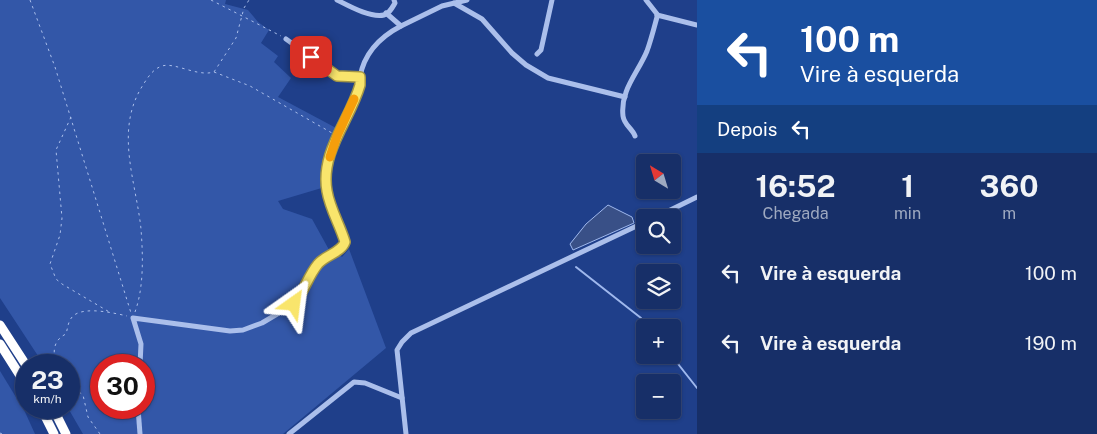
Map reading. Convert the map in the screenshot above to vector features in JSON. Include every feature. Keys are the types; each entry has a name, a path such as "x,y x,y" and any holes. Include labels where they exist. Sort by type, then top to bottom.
{"highway":[{"path":"0,325 19,354"},
{"path":"0,344 15,368"},
{"path":"46,419 54,434"},
{"path":"58,419 66,434"}],"street":[{"path":"337,0 355,10 386,14 401,26"},
{"path":"386,14 395,3 394,0"},
{"path":"141,354 141,344 132,318 196,328 230,331 243,330 262,323 294,304 318,263 326,256 340,249 345,242 327,190 328,168 337,136 358,93 365,58 386,34 442,6 467,0"},
{"path":"537,54 541,50 552,0"},
{"path":"646,0 657,15 697,25"},
{"path":"454,3 482,19 512,53 526,65 548,78 625,97"},
{"path":"635,136 625,123 623,115 625,97 629,82 647,51 657,15"},
{"path":"286,39 337,76 360,77"},
{"path":"672,209 697,197"},
{"path":"406,434 397,350 411,333 636,226"},
{"path":"289,434 354,382 365,383 402,398"},
{"path":"139,419 140,434"}],"path":[{"path":"30,0 71,117 132,318"},
{"path":"211,0 286,39"},
{"path":"132,318 138,303 142,247 129,160 130,118 133,103 148,77 155,70 164,66 209,74 214,72 236,38 242,15 249,0"},
{"path":"214,72 256,90 337,136"},
{"path":"71,117 56,150 62,218 60,235 50,264 56,279 62,284 111,314"},
{"path":"56,354 55,343 66,334 73,316 77,313 90,311 132,318"},
{"path":"80,393 83,395 88,416 100,434"}],"shaded area":[{"path":"0,0 226,0 225,4 248,10 258,22 269,30 261,43 278,56 274,62 291,78 278,97 338,129 327,157 324,172 325,187 278,201 283,209 312,219 333,257 339,254 342,257 349,249 386,348 283,434 83,434 74,419 80,419 80,354 37,354 0,298"},
{"path":"608,205 632,217 634,223 573,250 570,244 586,224"},
{"path":"0,371 15,396 15,419 28,419 35,434 0,434"}],"waterway":[{"path":"576,267 642,319"},
{"path":"678,364 697,388"}],"slow traffic":[{"path":"330,157 337,136 354,99"}],"route":[{"path":"294,304 300,297 311,273 318,263 344,246 345,242 330,201 326,180 331,153 337,136 360,85 360,77 337,76 311,57"}]}
